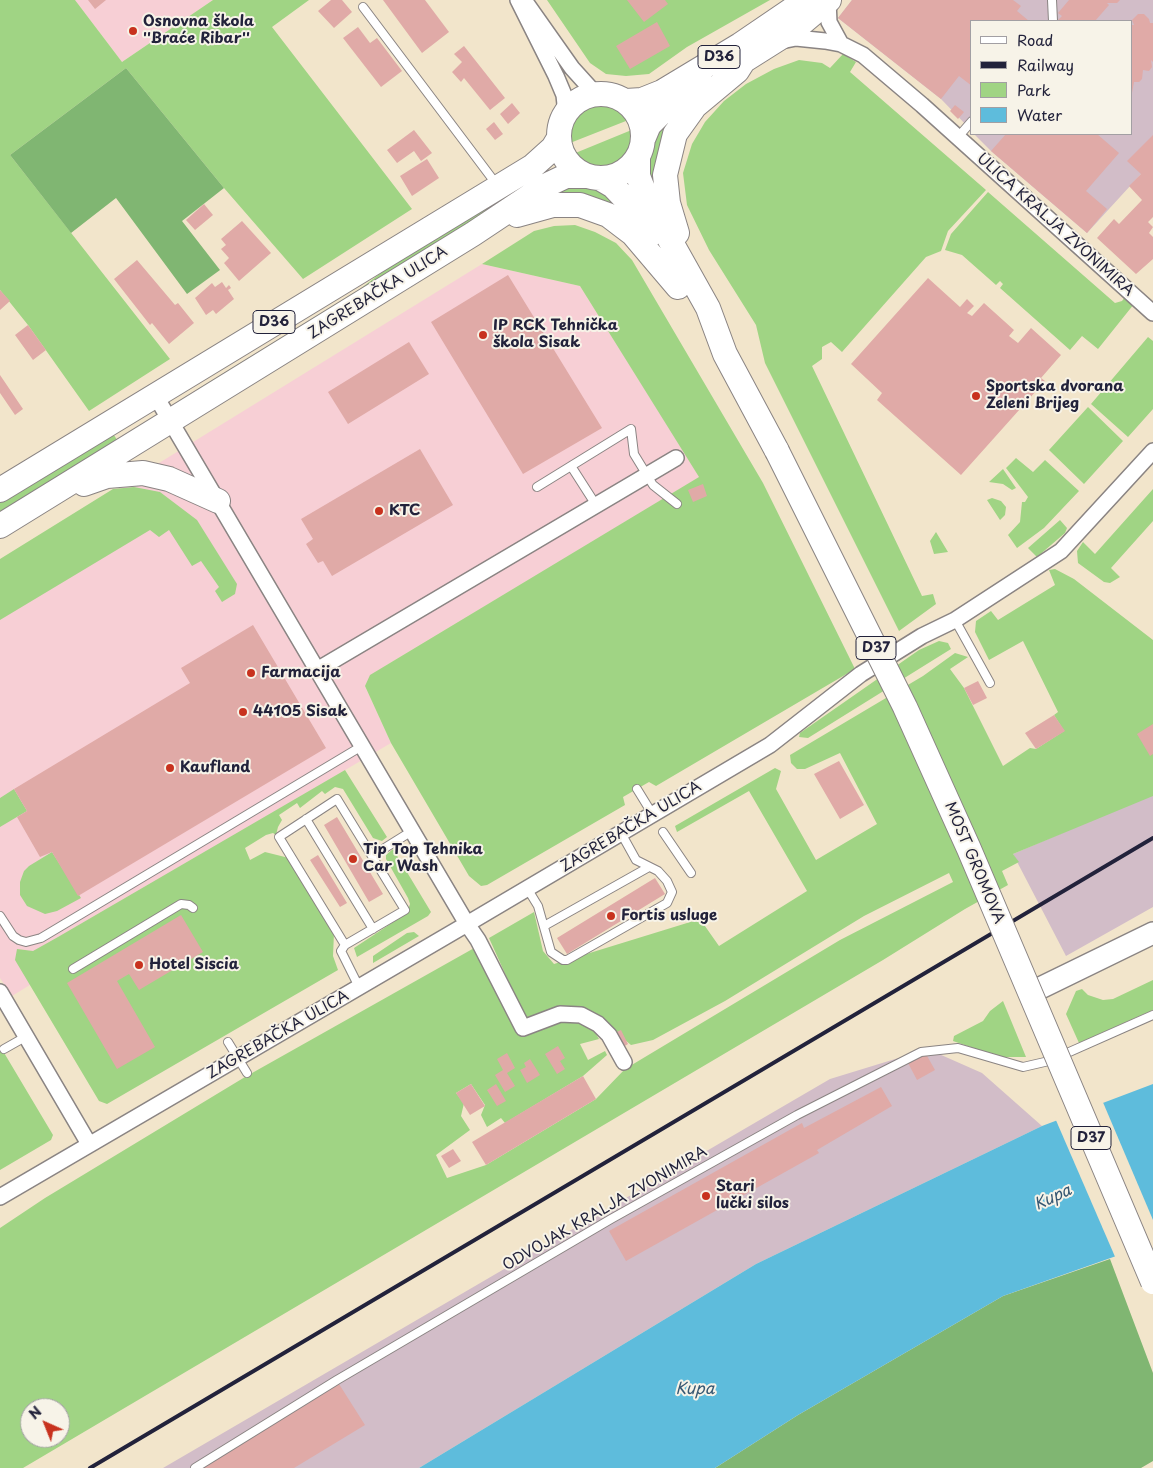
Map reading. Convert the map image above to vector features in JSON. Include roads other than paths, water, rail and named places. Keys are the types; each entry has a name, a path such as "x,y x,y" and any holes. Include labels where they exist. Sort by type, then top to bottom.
{"main road":[{"name":"D36","path":"626,102 642,100 662,92 786,9 821,0"},
{"name":"D36","path":"594,178 622,174 641,148 649,125 663,111 797,27 821,0"},
{"path":"681,277 680,243 668,197 666,176 670,150 675,134 695,106 737,71 744,60"},
{"path":"566,114 580,100 600,94 614,96 626,102 636,111 642,123 638,176 681,277"},
{"name":"D36","path":"559,138 560,125 566,114"},
{"path":"559,138 561,150 567,161 576,170 613,186 632,207 681,277"},
{"name":"ZAGREBAČKA ULICA","path":"0,490 499,187 544,157 559,138"},
{"name":"ZAGREBAČKA ULICA","path":"0,526 473,234 550,184 566,176 594,178"},
{"path":"473,234 522,212 543,206 580,205 608,215 633,234 681,277"},
{"name":"MOST GROMOVA","path":"681,277 704,330 725,354 777,451 905,707 1030,993 1153,1282"},
{"path":"60,489 77,487 107,476 144,473 169,479 218,501"},
{"path":"1030,993 1153,933"}],"street":[{"path":"518,0 556,76 564,95 566,114"},
{"path":"524,0 572,68 592,89 600,94"},
{"path":"821,0 829,22 841,44"},
{"name":"ULICA KRALJA ZVONIMIRA","path":"772,44 796,38 841,44 863,55 958,137 1153,313"},
{"path":"155,395 316,670 478,940 523,1028 560,1014 581,1015 598,1024 609,1035 624,1062"},
{"path":"955,620 1061,551 1153,450"},
{"path":"316,670 676,458"},
{"name":"ZAGREBAČKA ULICA","path":"0,1197 770,745 861,674 922,636 955,620"},
{"path":"0,992 90,1144"}],"lane":[{"path":"1052,0 1053,20"},
{"path":"363,7 499,187"},
{"path":"958,137 970,123"},
{"path":"537,487 631,429 634,454 653,485 677,504"},
{"path":"571,466 596,505"},
{"path":"955,620 990,683"},
{"path":"0,916 13,936 19,940 26,942 40,938 362,746"},
{"path":"637,789 652,815"},
{"path":"345,945 279,837 337,799 405,910 345,945 341,951 359,988"},
{"path":"306,820 373,929"},
{"path":"372,856 412,831"},
{"path":"663,832 691,873"},
{"path":"527,888 538,906 551,952 559,959 567,960 667,903 671,896 671,888 662,875 636,860 621,833"},
{"path":"544,926 649,868"},
{"path":"73,969 181,904 189,905 193,908"},
{"name":"ODVOJAK KRALJA ZVONIMIRA","path":"195,1468 337,1380 612,1219 797,1115 921,1052 958,1048 1023,1067 1049,1061 1153,1015"},
{"path":"4,1049 27,1036"},
{"path":"228,1042 247,1073"}],"water":[{"name":"Kupa","path":"1153,1084 1153,1243 1003,1296 798,1415 715,1468 419,1468 756,1264 1042,1126"}],"railway":[{"path":"90,1468 1153,838"}],"place":[{"name":"Osnovna škola ''Braće Ribar''","path":"133,31"},
{"name":"IP RCK Tehnička škola Sisak","path":"483,335"},
{"name":"Sportska dvorana Zeleni Brijeg","path":"976,396"},
{"name":"KTC","path":"379,511"},
{"name":"Farmacija","path":"251,673"},
{"name":"44105 Sisak","path":"243,712"},
{"name":"Kaufland","path":"170,768"},
{"name":"Tip Top Tehnika Car Wash","path":"353,859"},
{"name":"Fortis usluge","path":"611,916"},
{"name":"Hotel Siscia","path":"139,965"},
{"name":"Stari lučki silos","path":"706,1196"}]}
